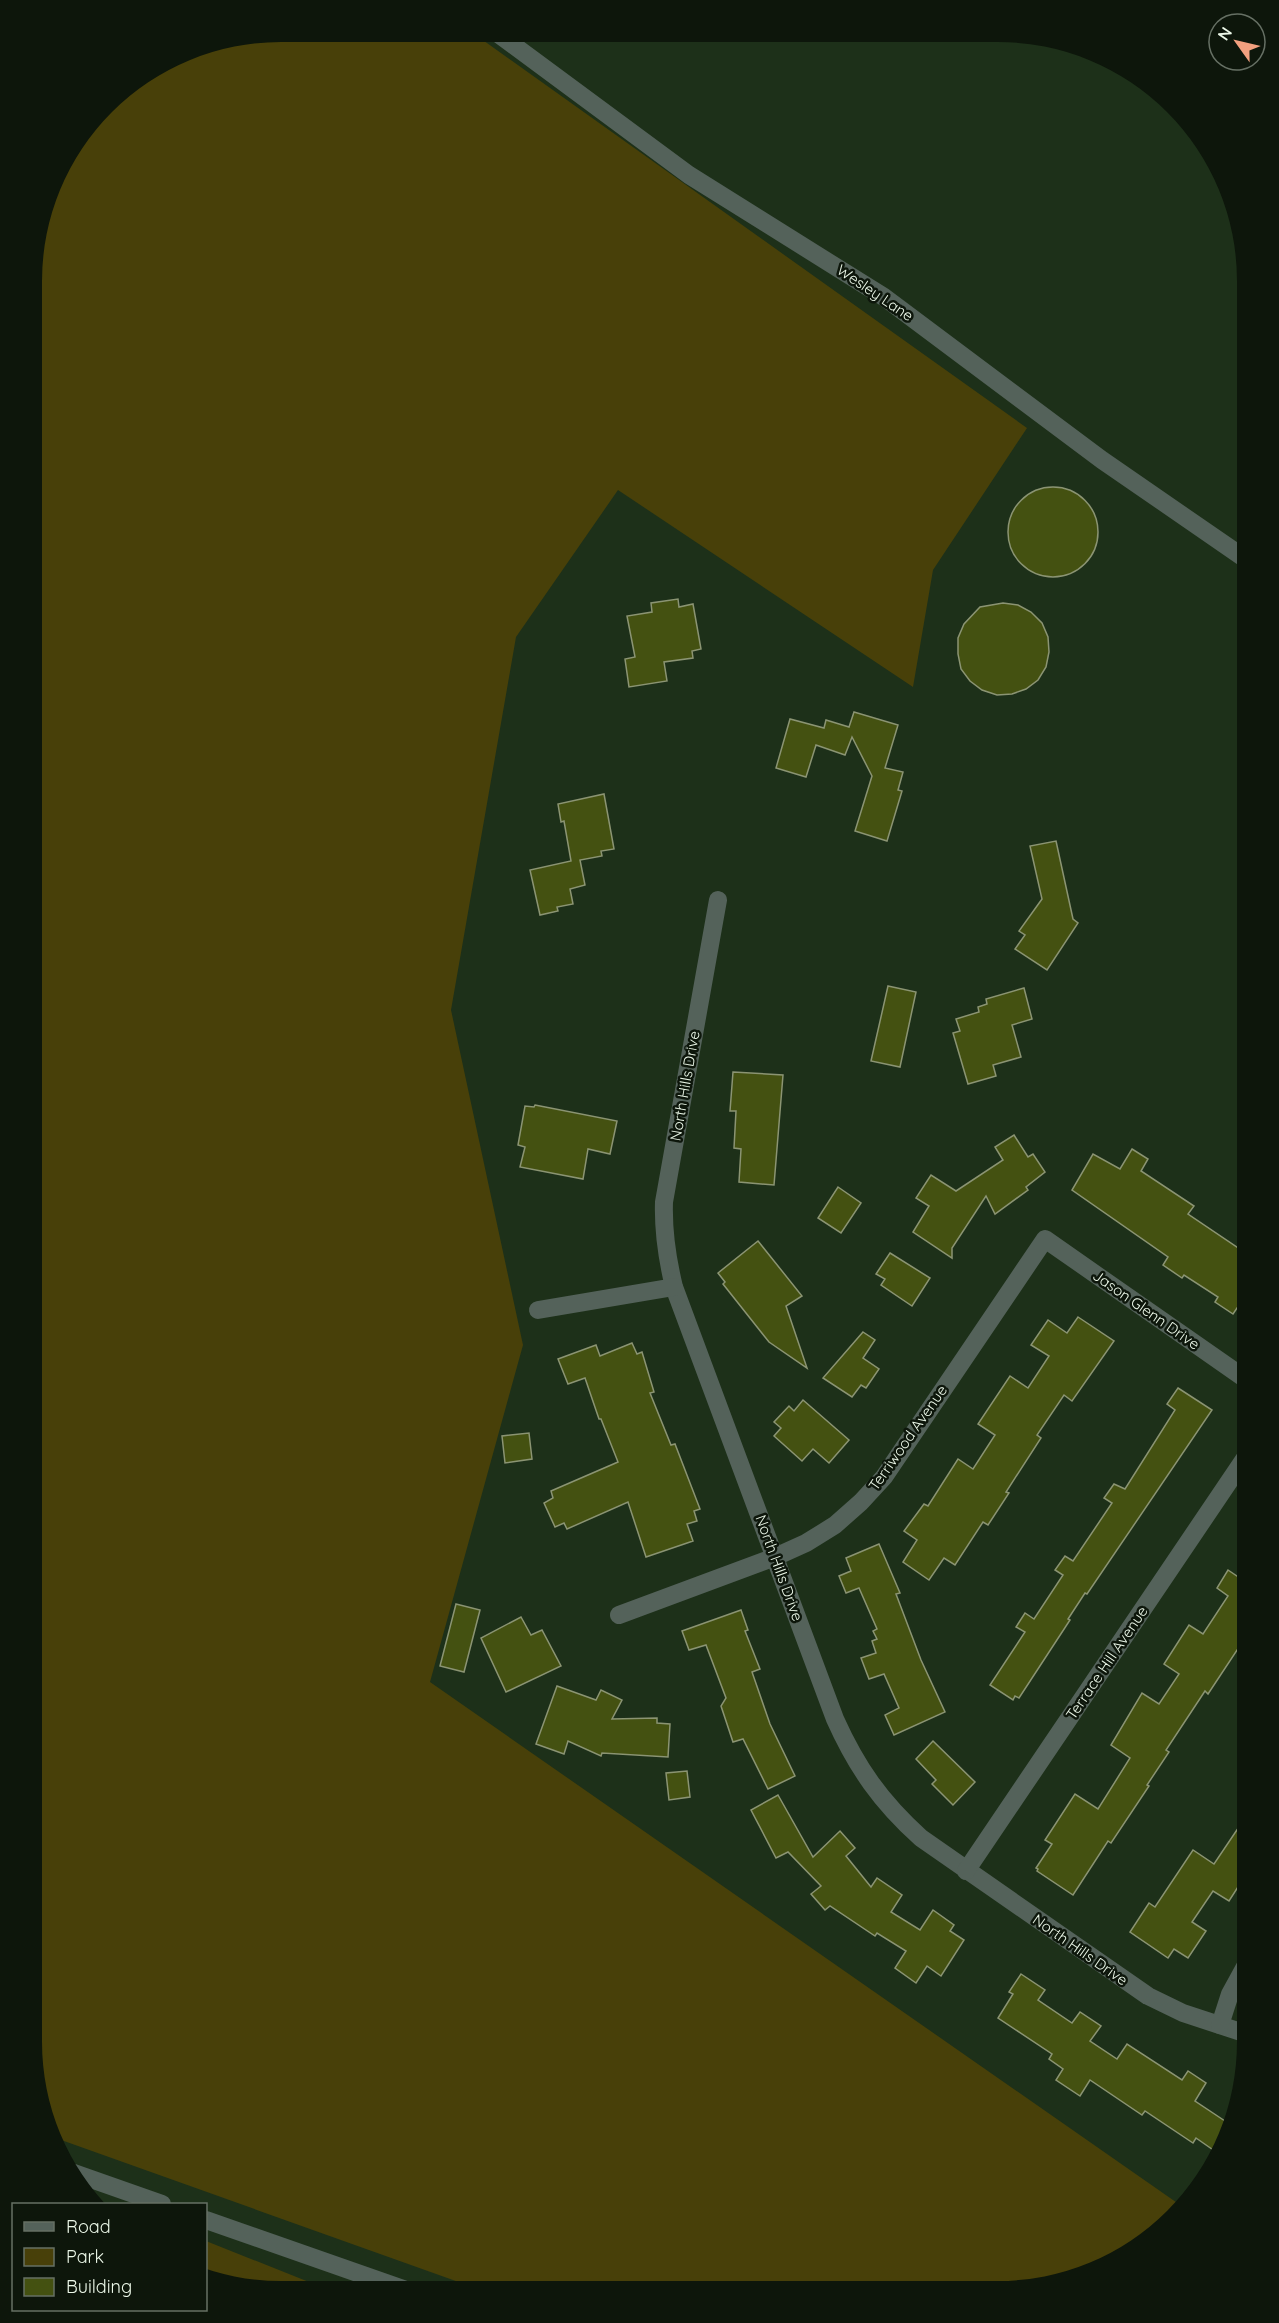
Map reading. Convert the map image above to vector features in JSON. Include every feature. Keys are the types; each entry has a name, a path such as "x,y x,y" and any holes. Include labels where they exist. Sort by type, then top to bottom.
{"street":[{"name":"Wesley Lane","path":"510,42 689,175 884,297 1102,460 1237,553"},
{"name":"North Hills Drive","path":"718,900 664,1202 664,1241 675,1287 848,1749 868,1782 893,1812 921,1838 966,1871 1148,1996 1183,2013 1237,2031"},
{"name":"Jason Glenn Drive","path":"1045,1239 1237,1373"},
{"name":"Terriwood Avenue","path":"619,1615 775,1557 806,1543 835,1525 884,1477 1045,1239"},
{"path":"538,1310 675,1287"},
{"name":"Terrace Hill Avenue","path":"966,1871 1237,1470"},
{"path":"1220,2025 1230,1994 1237,1981"},
{"path":"83,2176 156,2203"},
{"path":"207,2220 380,2281"}],"green space":[{"path":"486,42 1027,428 933,570 913,687 618,490 516,637 451,1010 523,1345 430,1682 1176,2202 1156,2222 1131,2241 1104,2256 1060,2273 1029,2279 998,2281 456,2281 64,2141 50,2104 44,2073 42,2042 42,281 44,250 50,219 67,175 91,136 123,101 161,74 190,60 219,50 250,44"},
{"path":"207,2241 306,2281 250,2279 207,2269"}],"building":[{"path":"1053,487 1070,490 1085,500 1095,515 1098,532 1095,549 1085,564 1070,574 1053,577 1036,574 1021,564 1011,549 1008,532 1011,515 1021,500 1036,490"},
{"path":"678,599 679,607 693,604 701,649 692,651 693,658 664,662 667,681 629,687 625,659 635,657 627,616 652,612 651,603"},
{"path":"1003,603 1018,605 1031,612 1042,623 1048,637 1049,652 1046,667 1038,680 1026,689 1012,694 997,695 982,690 970,681 961,669 958,638 964,624 980,607"},
{"path":"854,712 898,725 885,768 903,772 898,790 902,791 887,841 855,831 872,776 852,737 845,755 816,745 806,777 776,768 790,719 824,728 826,720 849,727"},
{"path":"604,794 614,849 601,851 602,856 580,860 585,885 570,889 573,904 557,907 558,911 540,915 530,870 571,861 564,821 561,822 558,804"},
{"path":"1056,841 1073,919 1078,923 1047,970 1015,949 1025,935 1019,931 1042,899 1030,846"},
{"path":"888,986 916,992 900,1067 871,1061"},
{"path":"1024,988 1032,1019 1012,1025 1021,1057 993,1065 996,1076 968,1084 953,1033 960,1031 956,1019 979,1012 978,1007 987,1004 986,999"},
{"path":"733,1072 783,1075 774,1185 739,1182 741,1149 734,1148 736,1111 730,1111"},
{"path":"535,1105 617,1121 610,1154 588,1149 583,1179 520,1167 525,1147 518,1145 525,1106 534,1107"},
{"path":"1014,1135 1028,1157 1033,1154 1045,1172 1026,1187 1028,1190 995,1214 986,1196 952,1248 952,1258 913,1232 929,1206 916,1198 931,1175 956,1191 1003,1160 995,1147"},
{"path":"1132,1149 1148,1159 1141,1171 1194,1206 1188,1214 1237,1247 1237,1308 1233,1314 1215,1302 1218,1297 1184,1275 1182,1278 1163,1265 1168,1257 1072,1190 1093,1154 1120,1169"},
{"path":"838,1187 861,1203 841,1233 818,1218"},
{"path":"758,1241 802,1296 786,1306 807,1368 769,1342 723,1284 725,1282 718,1273"},
{"path":"890,1253 930,1278 912,1306 881,1285 885,1279 876,1274"},
{"path":"1078,1317 1114,1341 1072,1401 1064,1395 1037,1435 1041,1438 988,1525 983,1522 955,1565 944,1558 929,1580 903,1562 917,1540 904,1531 924,1504 928,1506 958,1459 973,1469 995,1435 978,1424 1010,1376 1028,1388 1049,1356 1031,1345 1048,1320 1067,1333"},
{"path":"863,1332 875,1340 863,1358 879,1369 866,1388 861,1385 852,1397 823,1378"},
{"path":"632,1343 637,1354 642,1352 654,1392 650,1393 671,1445 675,1444 700,1509 694,1511 697,1521 687,1524 693,1541 646,1557 628,1502 567,1529 564,1523 555,1527 544,1503 553,1498 551,1491 618,1462 601,1419 599,1419 585,1378 568,1384 558,1359 596,1345 600,1356"},
{"path":"1178,1388 1212,1410 1087,1594 1085,1593 1019,1698 1015,1696 1013,1700 990,1685 1025,1632 1016,1627 1025,1613 1034,1619 1063,1575 1055,1570 1065,1556 1073,1561 1112,1503 1104,1498 1114,1484 1125,1489 1175,1410 1167,1404"},
{"path":"803,1400 849,1440 829,1463 813,1449 802,1461 774,1436 781,1428 774,1422 789,1406 794,1411"},
{"path":"529,1433 532,1459 505,1463 502,1436"},
{"path":"879,1544 900,1593 896,1594 921,1660 945,1712 894,1735 885,1715 899,1708 884,1674 869,1679 861,1658 876,1653 872,1641 877,1639 873,1631 877,1629 859,1588 846,1593 839,1576 851,1571 846,1558"},
{"path":"1228,1570 1237,1576 1237,1650 1208,1694 1205,1691 1166,1750 1169,1752 1147,1785 1149,1786 1111,1843 1108,1841 1073,1895 1037,1871 1036,1868 1052,1844 1045,1840 1075,1794 1098,1809 1130,1758 1111,1745 1142,1693 1159,1704 1179,1674 1164,1664 1189,1625 1203,1634 1228,1596 1217,1588"},
{"path":"456,1604 480,1610 464,1672 440,1666"},
{"path":"741,1610 748,1630 745,1631 760,1669 752,1672 770,1724 795,1776 768,1789 743,1739 733,1742 721,1706 726,1698 706,1645 689,1650 682,1631"},
{"path":"521,1617 531,1635 542,1630 561,1666 506,1692 481,1638"},
{"path":"557,1686 596,1700 601,1690 622,1700 612,1719 657,1718 657,1723 670,1724 668,1757 602,1753 601,1756 568,1741 564,1754 536,1744"},
{"path":"933,1741 975,1782 953,1805 932,1784 936,1780 916,1759"},
{"path":"687,1771 690,1797 669,1800 666,1773"},
{"path":"778,1795 813,1857 840,1831 855,1848 846,1856 871,1887 877,1878 902,1895 891,1912 920,1930 933,1910 954,1925 950,1931 964,1940 941,1976 927,1966 916,1983 895,1968 906,1951 877,1933 875,1936 830,1906 825,1910 811,1894 821,1886 788,1852 776,1858 751,1810"},
{"path":"1237,1830 1237,1889 1229,1901 1213,1891 1192,1922 1206,1931 1188,1958 1174,1949 1168,1958 1130,1932 1149,1903 1155,1907 1193,1850 1214,1864"},
{"path":"1021,1974 1045,1990 1038,2000 1072,2023 1080,2012 1101,2026 1090,2041 1117,2059 1127,2044 1182,2080 1188,2071 1206,2083 1195,2101 1224,2120 1212,2149 1196,2138 1193,2143 1145,2111 1142,2115 1090,2080 1080,2096 1056,2080 1063,2069 1049,2059 1052,2054 998,2018 1013,1994 1009,1992"}]}
